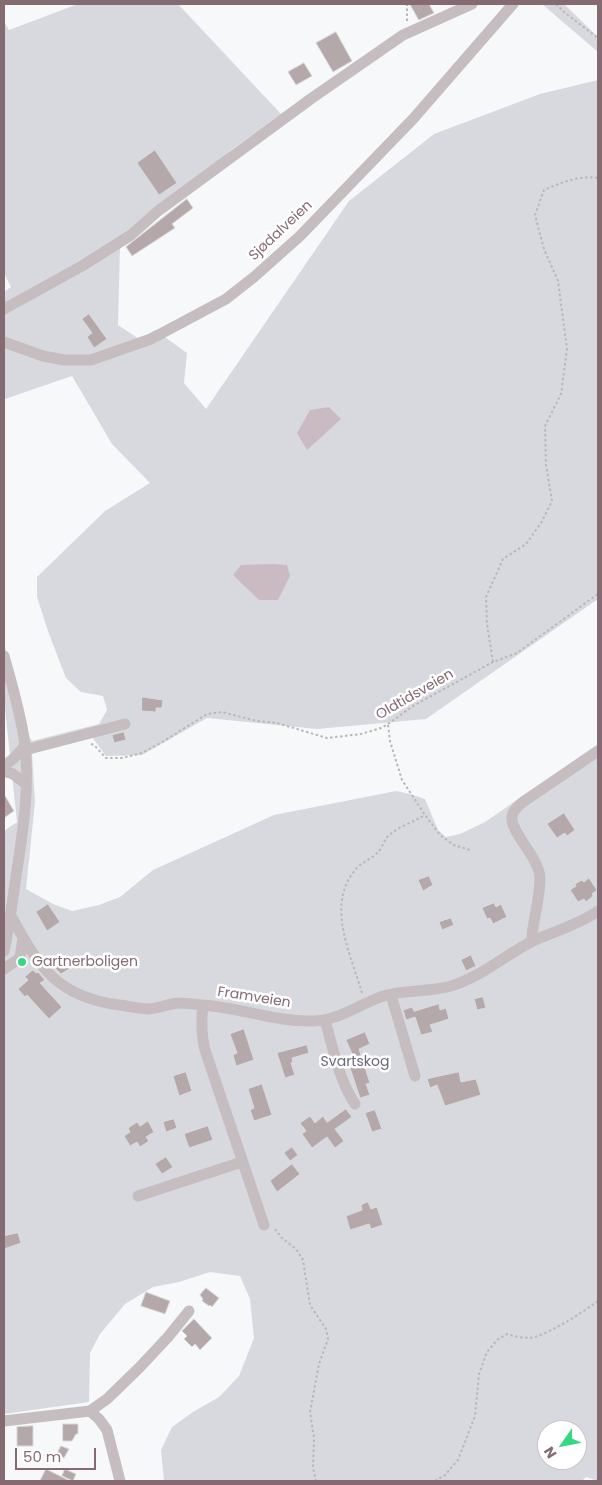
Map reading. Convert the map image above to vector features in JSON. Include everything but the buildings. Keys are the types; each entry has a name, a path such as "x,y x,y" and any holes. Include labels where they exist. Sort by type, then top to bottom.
{"street":[{"path":"4,309 82,266 131,235 158,211 312,98 403,35 472,4"},
{"name":"Sjødalveien","path":"4,342 43,356 64,360 91,360 151,339 226,298 254,277 300,236 413,119 513,4"},
{"path":"4,656 19,712 25,748 26,784 24,826 4,950"},
{"path":"4,766 25,748 125,724"},
{"path":"533,941 532,936 540,876 534,860 513,824 512,815 515,809 523,802 598,751"},
{"path":"4,772 13,774 26,784"},
{"name":"Framveien","path":"11,916 23,938 47,973 71,991 106,1003 148,1009 178,1003 224,1007 274,1018 311,1021 338,1017 365,1004 391,995 433,990 462,982 533,941 577,924 598,911"},
{"path":"4,969 20,958 23,938"},
{"path":"391,995 415,1076"},
{"path":"203,1005 201,1023 205,1050 264,1225"},
{"path":"325,1020 341,1074 349,1096 355,1104"},
{"path":"138,1196 242,1162"},
{"path":"4,1421 90,1411 107,1399 144,1362 189,1311"},
{"path":"90,1411 107,1430 120,1481"}],"path":[{"path":"403,35 408,16 407,4"},
{"path":"556,4 598,38"},
{"path":"493,662 487,624 486,597 503,559 526,544 542,523 552,500 546,464 545,426 561,394 567,349 558,280 544,249 535,215 544,190 561,183 590,177 598,178"},
{"name":"Oldtidsveien","path":"76,736 83,742 94,746 106,758 122,758 142,753 207,714 222,712 258,721 277,723 327,738 361,734 388,724 413,706 493,662 517,653 598,594"},
{"path":"388,724 390,741 402,780 440,835 454,845 470,850"},
{"path":"365,1004 351,957 346,948 342,900 348,882 356,868 378,852 387,838 396,830 425,815"},
{"path":"259,1210 282,1238 296,1249 303,1260 310,1305 326,1329 328,1339 319,1364 310,1412 314,1438 312,1467 316,1481"},
{"path":"435,1481 445,1475 458,1460 475,1416 479,1374 486,1352 497,1340 507,1334 520,1338 534,1337 576,1316 598,1301"}],"green space":[{"name":"Svartskog","path":"78,4 178,4 281,114 231,150 120,248 118,325 139,339 155,330 187,353 184,383 206,409 349,201 434,134 540,94 598,80 598,599 426,719 317,729 207,718 142,755 106,756 92,737 32,753 35,802 26,889 53,904 72,911 99,905 120,897 153,870 274,815 396,791 425,799 438,830 446,837 460,834 485,822 598,744 598,1481 586,1477 582,1481 164,1481 161,1450 172,1427 219,1397 239,1376 254,1338 250,1299 240,1276 210,1272 179,1282 153,1287 125,1304 100,1334 90,1353 89,1402 4,1414 4,831 17,822 4,699 4,644 15,680 26,732 32,741 99,724 107,710 103,696 81,692 66,678 37,597 37,577 105,511 150,483 112,444 72,376 5,399 4,404 4,292 11,287 4,273 4,21 9,30"},
{"path":"542,4 564,4 598,37 598,52"}],"shaded area":[{"path":"329,407 341,419 307,450 297,433 310,410"},
{"path":"241,565 287,565 290,576 278,600 259,600 233,575"}],"place":[{"name":"Gartnerboligen","path":"22,962"}]}
